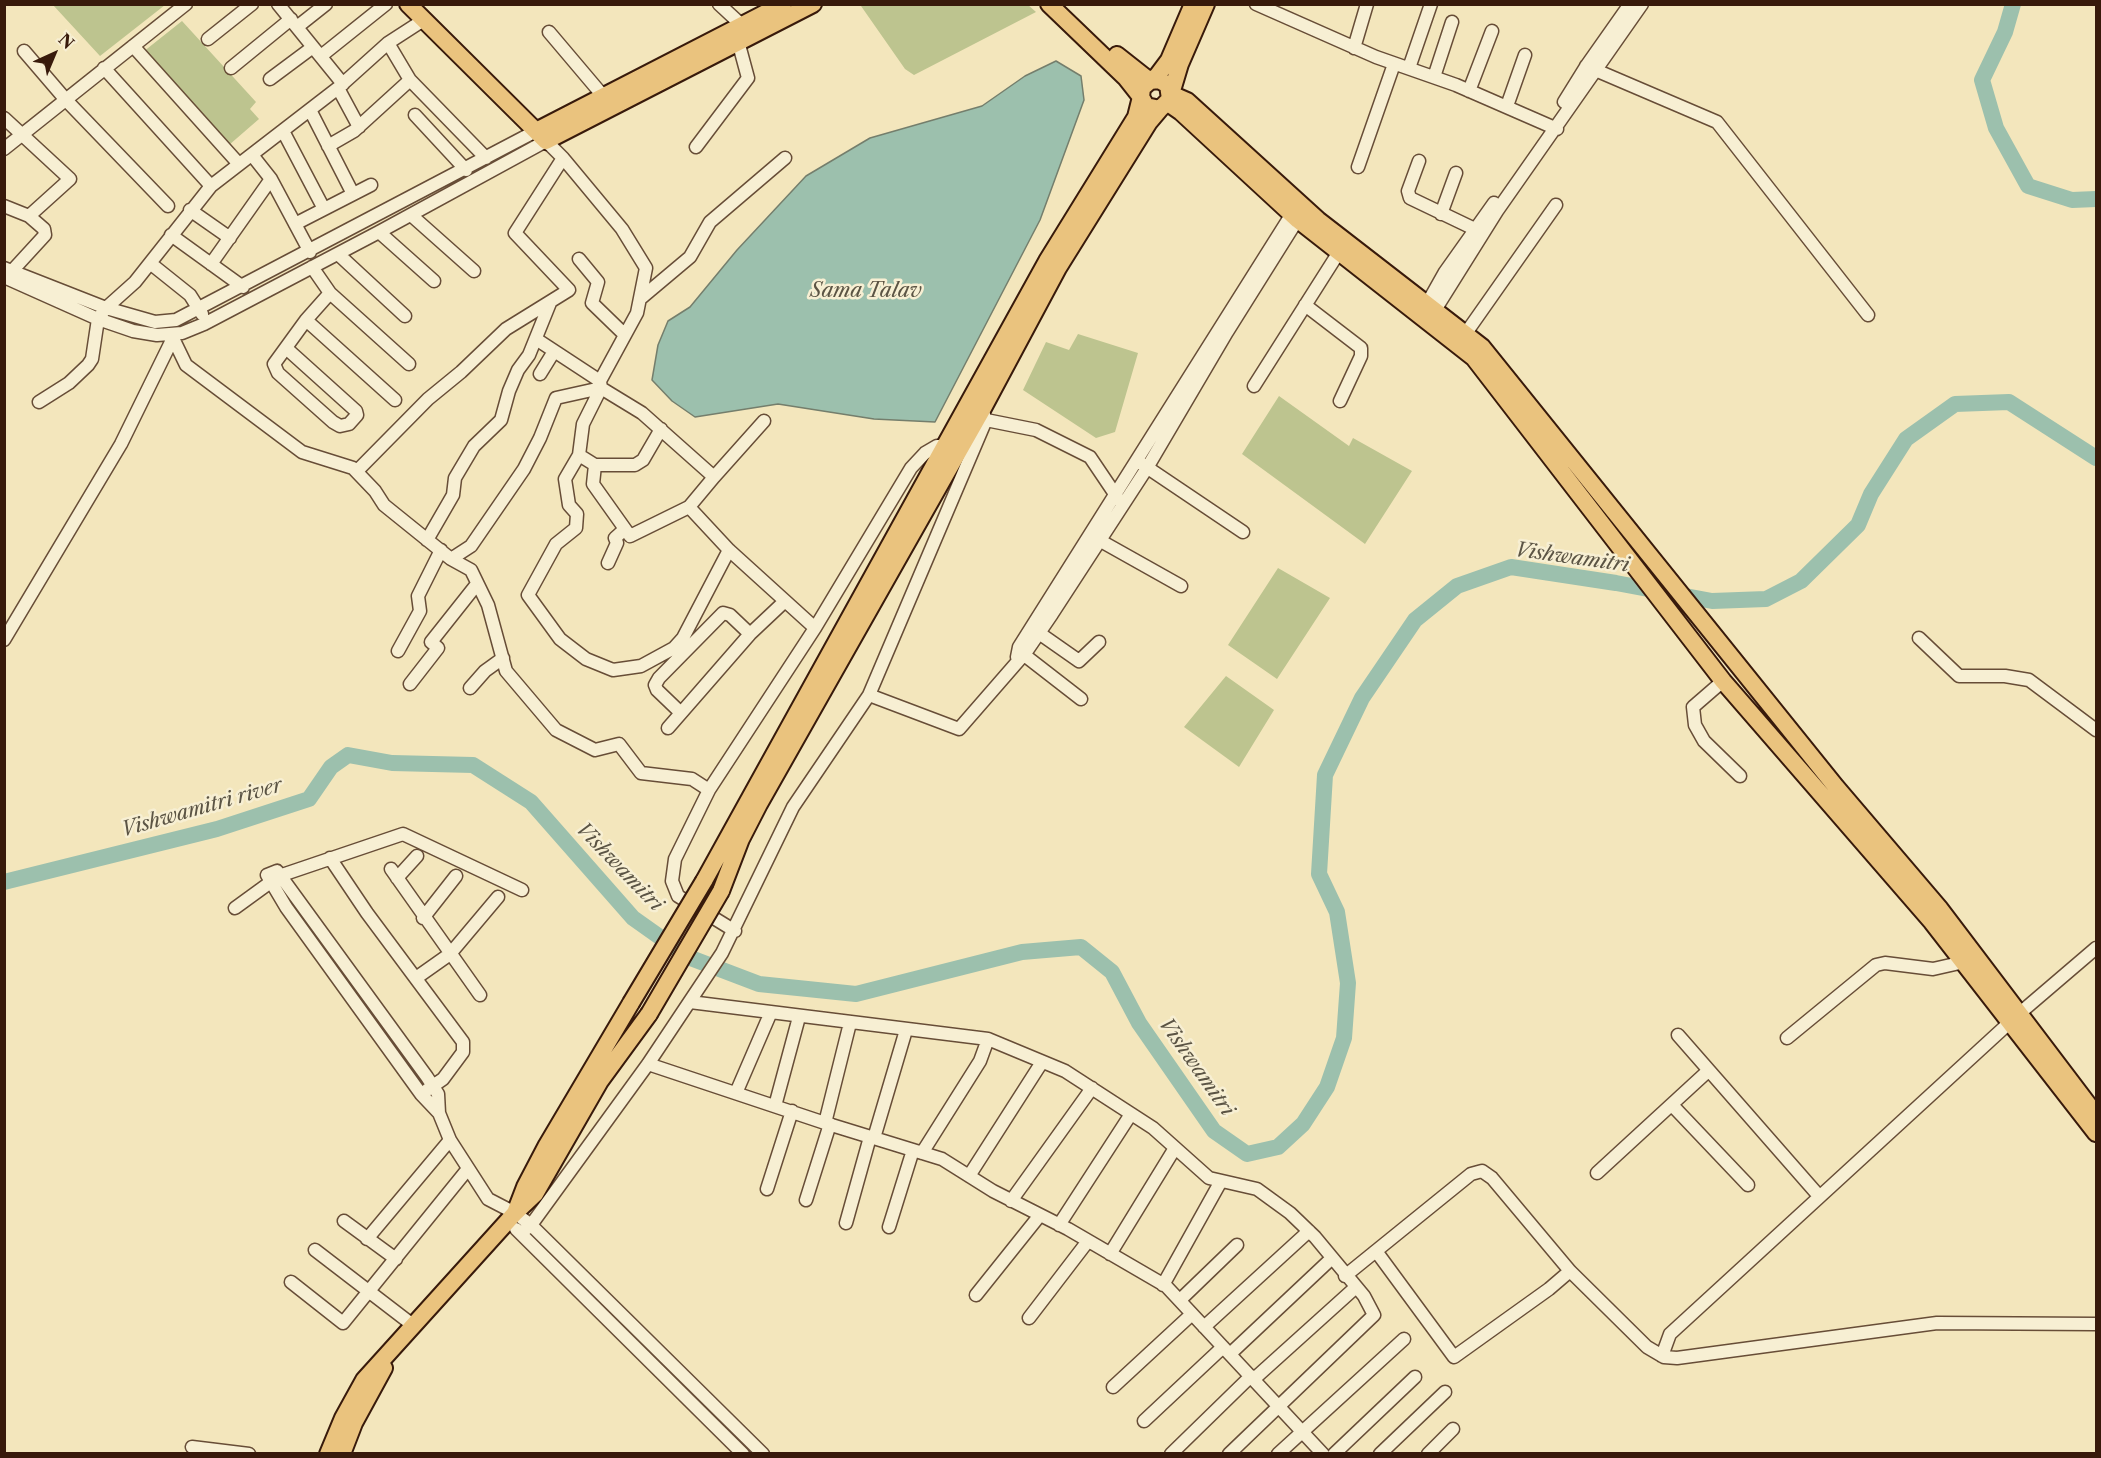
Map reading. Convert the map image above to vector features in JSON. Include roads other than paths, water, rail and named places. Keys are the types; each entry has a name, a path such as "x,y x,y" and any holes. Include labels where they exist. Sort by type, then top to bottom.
{"main road":[{"path":"541,136 744,34 783,4"},
{"path":"541,136 604,97 813,4"},
{"path":"1049,4 1109,61 1141,97 1146,106 1187,101 1339,252 1466,333 1482,347 1585,488 1613,539 1723,681 1936,915 2015,1018 2097,1132"},
{"path":"1063,4 1114,53 1150,81 1164,82 1166,102"},
{"path":"511,1217 547,1145 704,880 946,446 1089,205 1136,117 1142,87 1169,60 1193,4"},
{"path":"1089,205 1166,102 1206,4"},
{"path":"415,10 541,136"},
{"path":"1298,211 1426,307 1474,358 1585,488 1635,537 1836,787 1908,882"},
{"path":"328,1454 343,1418 364,1380 511,1217 535,1194 600,1081 649,1014 721,891 741,839 759,804 984,415 1062,249"},
{"path":"1936,915 1964,962 2097,1114"},
{"path":"342,1454 354,1423 392,1351"}],"street":[{"path":"4,149 186,4"},
{"path":"208,39 252,4"},
{"path":"278,4 317,51 341,86 359,127"},
{"path":"231,68 294,23 326,4"},
{"path":"270,80 386,4"},
{"path":"696,147 748,78 744,34 719,4"},
{"path":"1256,4 1354,48 1434,77 1554,127"},
{"path":"1354,48 1367,4"},
{"path":"1408,68 1431,4"},
{"path":"1426,307 1554,127 1630,4"},
{"path":"1590,67 1642,4"},
{"path":"39,402 69,383 88,366 93,359 98,319 106,308 135,282 211,186 341,86 388,43 415,10"},
{"path":"1434,77 1452,22"},
{"path":"549,32 604,97"},
{"path":"1470,92 1492,32"},
{"path":"388,43 410,80 486,158"},
{"path":"133,46 238,163"},
{"path":"24,51 66,100 168,206"},
{"path":"1507,106 1525,55"},
{"path":"1358,167 1394,64"},
{"path":"1590,67 1717,122 1868,315"},
{"path":"104,68 211,186"},
{"path":"328,146 359,127 410,80"},
{"path":"310,110 353,194"},
{"path":"415,116 466,170"},
{"path":"4,118 70,179 29,216"},
{"path":"283,130 324,209"},
{"path":"7,272 106,308 155,322 176,320 486,158 541,136"},
{"path":"541,136 564,158 622,229 646,267 637,313 583,424 579,455 565,478 569,505 577,514 576,528 556,544 528,595 560,639 586,659 614,670 641,666 674,648 683,638 729,550"},
{"path":"7,272 98,319 149,334 172,336 204,324 411,215 541,136"},
{"path":"252,155 270,179 310,252"},
{"path":"357,471 428,399 461,372 506,329 569,290 515,233 564,158"},
{"path":"640,299 690,257 710,222 785,158"},
{"path":"1419,161 1408,195 1412,200 1479,231"},
{"path":"1441,214 1456,173"},
{"path":"212,264 270,179"},
{"path":"295,224 371,185"},
{"path":"1466,333 1556,205"},
{"path":"4,206 29,216 46,233 7,272"},
{"path":"190,210 231,238"},
{"path":"1020,658 1019,647 1142,464 1223,329 1298,211"},
{"path":"385,212 393,224"},
{"path":"411,215 474,271"},
{"path":"379,232 434,281"},
{"path":"171,236 243,287"},
{"path":"1254,386 1339,252"},
{"path":"338,254 405,316"},
{"path":"579,259 598,282 592,303 625,335"},
{"path":"150,263 190,295 201,308 204,324"},
{"path":"312,267 330,293 409,364"},
{"path":"286,348 356,411 357,416 349,424 340,426 333,422 278,373 274,364 306,320 330,293"},
{"path":"427,540 453,495 455,478 474,446 501,420 502,409 518,370 529,355 549,303"},
{"path":"1305,305 1361,348 1361,356 1340,401"},
{"path":"306,320 395,400"},
{"path":"172,336 186,365 302,452 357,471 384,505 451,559 471,570 488,605 506,671 556,730 595,750 619,744 641,773 692,779 709,790"},
{"path":"4,640 121,444 172,336"},
{"path":"536,339 642,413 714,477"},
{"path":"540,374 553,353"},
{"path":"451,559 471,546 524,468 540,438 556,398 601,384"},
{"path":"526,1229 648,1064 722,953 735,931 793,807 869,695 984,415 1036,430 1090,457 1119,499"},
{"path":"595,465 593,484 630,536 689,507 764,421"},
{"path":"579,455 595,465 636,465 643,460 661,429"},
{"path":"735,931 683,901 674,890 672,881 675,859 709,790 815,628 911,468 925,453 937,446 946,446"},
{"path":"1142,464 1243,532"},
{"path":"869,695 959,729 1039,633 1099,540 1119,499"},
{"path":"689,507 729,550 815,628"},
{"path":"608,563 617,543 615,538 625,529"},
{"path":"1099,540 1181,586"},
{"path":"398,651 420,611 418,596 441,550"},
{"path":"410,684 438,648 431,642 477,584"},
{"path":"668,728 750,634 784,602"},
{"path":"681,713 657,690 655,685 659,678 723,612 730,615 750,634"},
{"path":"1039,633 1079,661 1099,642"},
{"path":"1919,638 1955,674 2005,676 2029,680 2097,730"},
{"path":"470,688 485,671 503,658"},
{"path":"1020,658 1081,699"},
{"path":"1723,681 1693,707 1695,724 1704,741 1740,776"},
{"path":"235,908 275,879 403,834 522,890"},
{"path":"417,856 394,873 423,918 480,995"},
{"path":"330,858 464,1047 443,1079 421,1094"},
{"path":"423,918 456,876"},
{"path":"275,879 331,958 421,1094 439,1113"},
{"path":"416,978 450,954 498,897"},
{"path":"1662,1356 1670,1334 2015,1018 2097,948"},
{"path":"331,958 433,1086 438,1094 439,1113 450,1140 467,1170 488,1199 526,1229 763,1454"},
{"path":"1787,1038 1876,965 1885,963 1933,969 1964,962"},
{"path":"691,1000 799,1017 988,1039 1065,1071 1131,1114 1209,1178 1257,1189 1290,1213 1309,1231 1364,1296 1374,1315 1229,1454"},
{"path":"736,1093 771,1012"},
{"path":"775,1106 799,1017"},
{"path":"806,1200 828,1123 850,1023"},
{"path":"846,1223 906,1030"},
{"path":"1678,1035 1819,1196"},
{"path":"889,1227 918,1152 980,1061 988,1039"},
{"path":"969,1176 1042,1062"},
{"path":"648,1064 942,1160 1011,1201 1088,1241 1163,1285 1180,1300 1323,1454"},
{"path":"1597,1173 1708,1071"},
{"path":"1011,1201 1092,1088"},
{"path":"1672,1105 1748,1185"},
{"path":"767,1189 792,1112"},
{"path":"1059,1225 1131,1114"},
{"path":"367,1239 450,1140"},
{"path":"1110,1254 1175,1148"},
{"path":"291,1282 343,1323 467,1170"},
{"path":"1345,1276 1471,1174 1482,1171 1492,1178 1570,1271 1647,1347 1662,1356 1677,1358 1937,1323 2097,1324"},
{"path":"1163,1285 1221,1181"},
{"path":"976,1295 1040,1215"},
{"path":"344,1221 396,1259"},
{"path":"526,1229 743,1454"},
{"path":"1204,1327 1309,1231"},
{"path":"1029,1318 1088,1241"},
{"path":"1180,1300 1237,1245"},
{"path":"315,1250 414,1326"},
{"path":"1376,1251 1454,1357 1549,1289 1570,1271"},
{"path":"1144,1421 1331,1259"},
{"path":"1171,1454 1356,1287"},
{"path":"1113,1387 1192,1314"},
{"path":"1278,1454 1404,1339"},
{"path":"1334,1454 1415,1377"},
{"path":"1380,1454 1445,1392"},
{"path":"1428,1454 1453,1430"},
{"path":"192,1447 249,1454"}],"water":[{"name":"Sama Talav","path":"1056,61 1081,76 1084,100 1040,220 935,422 874,419 778,404 695,417 672,401 652,380 658,345 668,321 690,307 737,250 806,176 870,138 982,106 1025,76"}],"waterway":[{"name":"Vishwamitri","path":"2013,4 2005,32 1982,80 1996,128 2028,186 2072,200 2096,199"},
{"name":"Vishwamitri","path":"4,882 217,829 309,799 331,767 348,755 392,763 473,765 531,802 633,918 688,957 759,984 856,994 1022,952 1081,947 1112,972 1139,1023 1214,1131 1247,1154 1278,1147 1303,1124 1327,1087 1344,1038 1348,983 1337,912 1319,874 1325,775 1362,698 1415,620 1457,586 1511,567 1712,601 1766,599 1801,581 1858,525 1871,494 1906,439 1955,404 2009,402 2096,458"}],"water label":[{"name":"Vishwamitri river","path":"202,808"}]}
